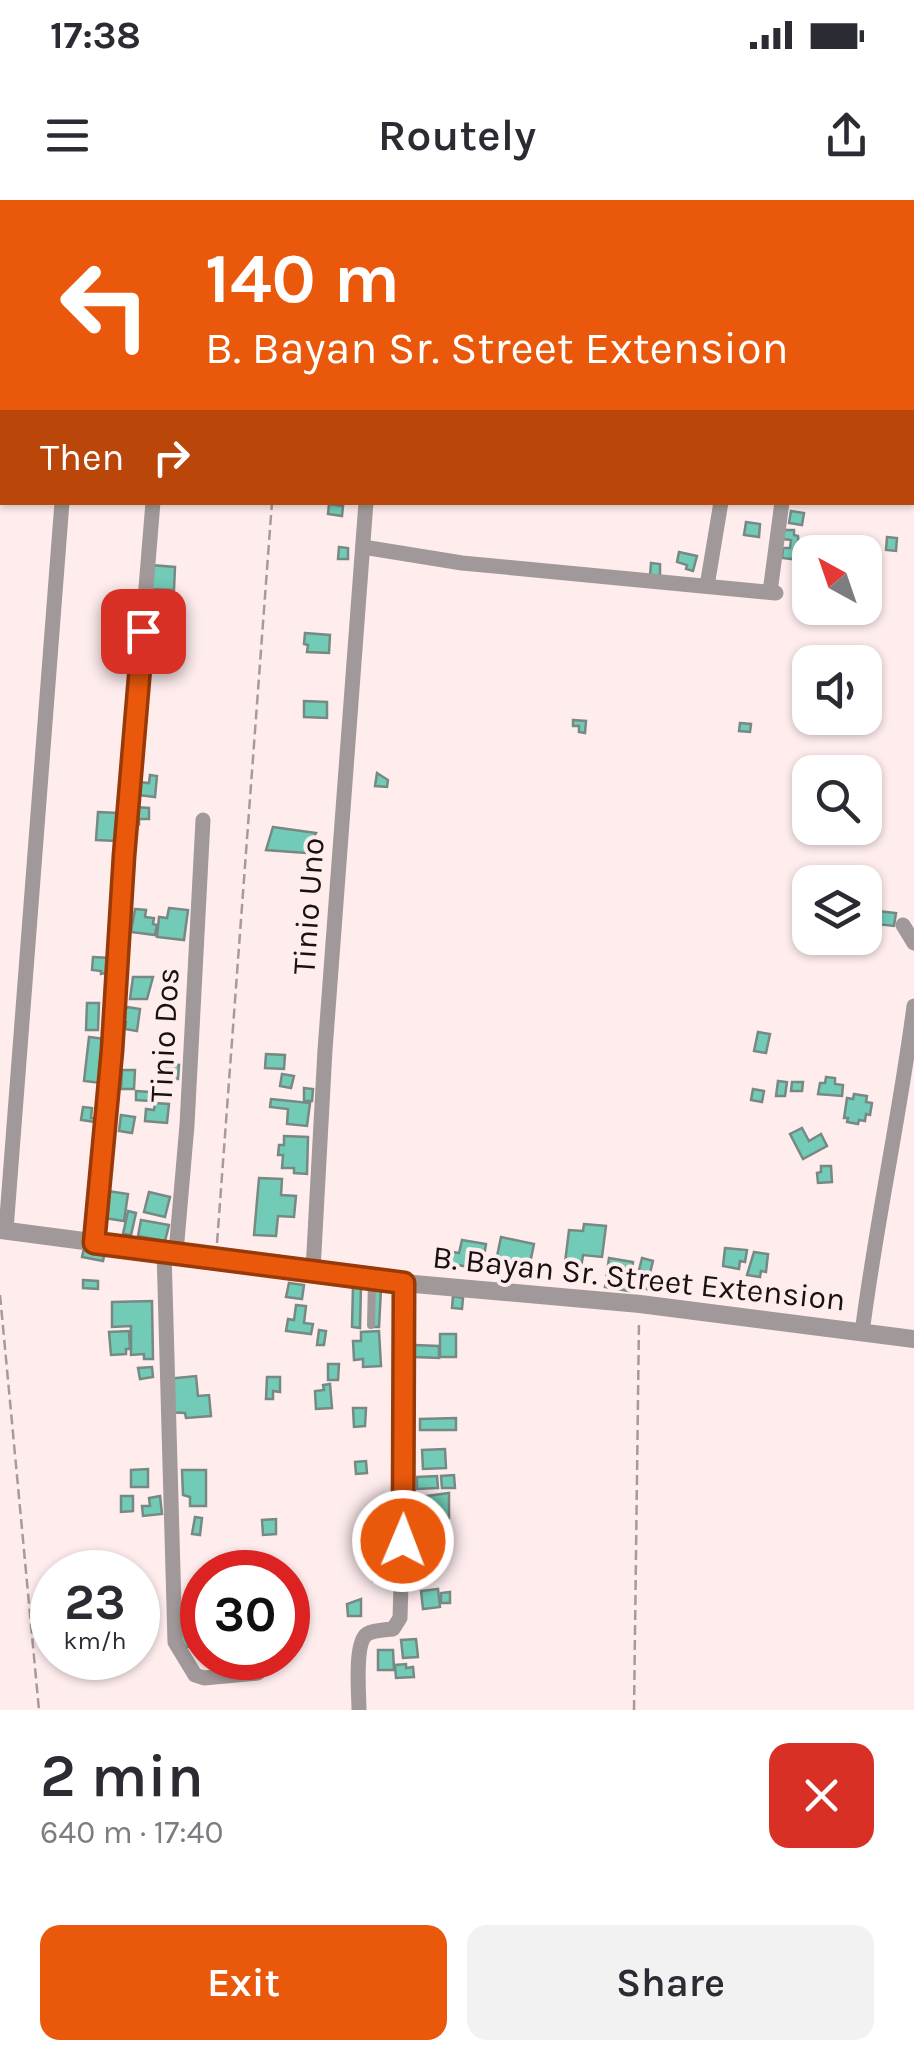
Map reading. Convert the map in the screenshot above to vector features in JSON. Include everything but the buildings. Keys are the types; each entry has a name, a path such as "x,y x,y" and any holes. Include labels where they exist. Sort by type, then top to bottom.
{"street":[{"path":"3,1230 62,505"},
{"path":"94,1243 153,505"},
{"name":"Tinio Uno","path":"313,1270 325,1050 366,505"},
{"path":"708,586 721,505"},
{"path":"363,546 462,562 773,593 782,505"},
{"name":"Tinio Dos","path":"180,1655 175,1642 170,1252 187,1126 203,820"},
{"path":"903,925 914,942"},
{"path":"862,1333 870,1267 903,1095 914,1006"},
{"name":"B. Bayan Sr. Street Extension","path":"3,1230 404,1283 640,1304 914,1340"},
{"path":"360,1710 362,1640 372,1632 393,1630 400,1618 404,1283"}],"lane":[{"path":"371,1325 372,1278"}],"path":[{"path":"218,1260 216,1232 272,505"},
{"path":"0,1295 39,1710"},
{"path":"634,1710 640,1304"}],"route":[{"path":"143,631 105,1144 94,1243 404,1283 403,1541"}]}
